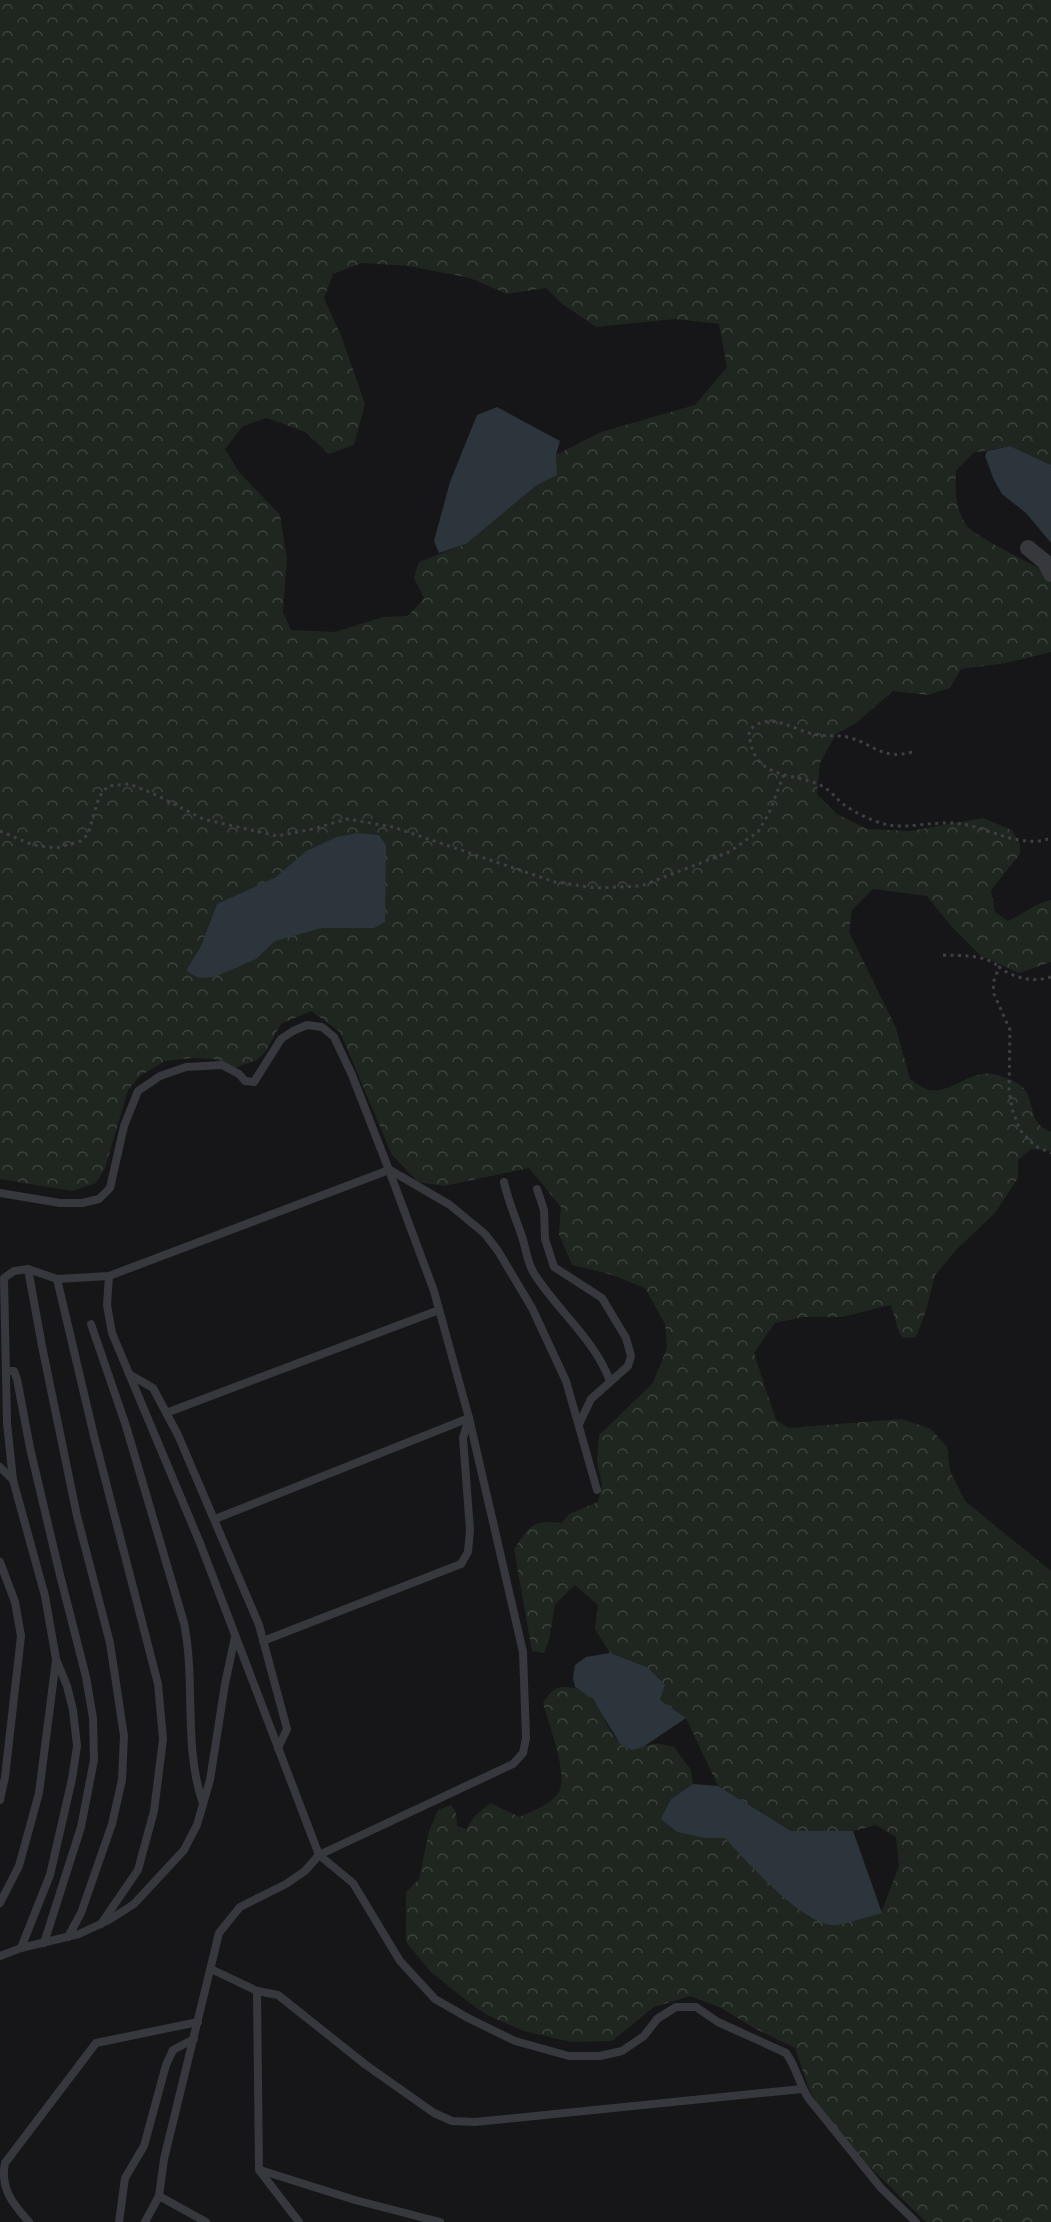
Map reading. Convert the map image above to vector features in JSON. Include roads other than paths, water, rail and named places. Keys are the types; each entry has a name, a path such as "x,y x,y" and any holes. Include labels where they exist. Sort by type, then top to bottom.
{"street":[{"path":"1028,548 1045,562 1051,574"}],"lane":[{"path":"0,1193 60,1203 82,1203 99,1199 110,1188 124,1126 138,1091 160,1076 186,1067 222,1065 245,1081 254,1082 282,1039 293,1031 307,1025 322,1027 334,1037 352,1075 434,1291 469,1418 522,1652 526,1738 523,1753 513,1764 319,1855 305,1871 286,1884 240,1907 219,1933 164,2159 159,2196 145,2222"},
{"path":"21,1948 50,1875 72,1779 77,1746 71,1702 56,1659 45,1596 13,1480 7,1423 4,1278 14,1270 28,1269 57,1279 109,1276 389,1170"},
{"path":"389,1170 450,1205 485,1234 498,1251 532,1308 566,1381 597,1490"},
{"path":"504,1182 528,1263 542,1285 603,1362 610,1381"},
{"path":"537,1189 544,1210 546,1239 554,1267 602,1298 626,1338 631,1356 628,1366 591,1399 579,1424"},
{"path":"28,1269 77,1516 110,1643 124,1736 122,1780 112,1824 81,1913 68,1936"},
{"path":"109,1276 107,1305 112,1333 200,1543 319,1855 352,1883 400,1961 435,1999 468,2018 515,2041 569,2056 600,2056 622,2050 644,2036 657,2019 676,2007 696,2007 718,2022 786,2053 793,2062 802,2089 881,2188 916,2222"},
{"path":"57,1279 94,1436 158,1684 163,1739 154,1811 138,1870 101,1924"},
{"path":"166,1413 439,1310"},
{"path":"91,1324 126,1426 184,1623 190,1651 192,1741 196,1783 203,1804"},
{"path":"6,1371 14,1371 18,1379 38,1483 86,1677 93,1718 94,1760 81,1827 44,1942"},
{"path":"129,1374 153,1388 166,1413 215,1520 259,1625 287,1729 278,1748"},
{"path":"215,1520 469,1418"},
{"path":"263,1641 461,1564 468,1552 470,1530 463,1438 469,1418"},
{"path":"0,1467 13,1480"},
{"path":"0,1562 15,1602 21,1636 5,1777 0,1800"},
{"path":"0,1956 21,1948 79,1934 101,1924 134,1904 184,1850 197,1825 210,1780 235,1636"},
{"path":"0,1903 20,1866 39,1793 56,1659"},
{"path":"211,1969 257,1990 279,1995 366,2065 434,2113 452,2121 475,2122 802,2089"},
{"path":"257,1990 259,2170 299,2222"},
{"path":"29,2222 7,2194 3,2176 5,2163 96,2043 198,2022"},
{"path":"119,2222 125,2178 144,2146 172,2050 194,2039"},
{"path":"259,2170 355,2200 440,2222"},
{"path":"159,2196 206,2222"}]}
